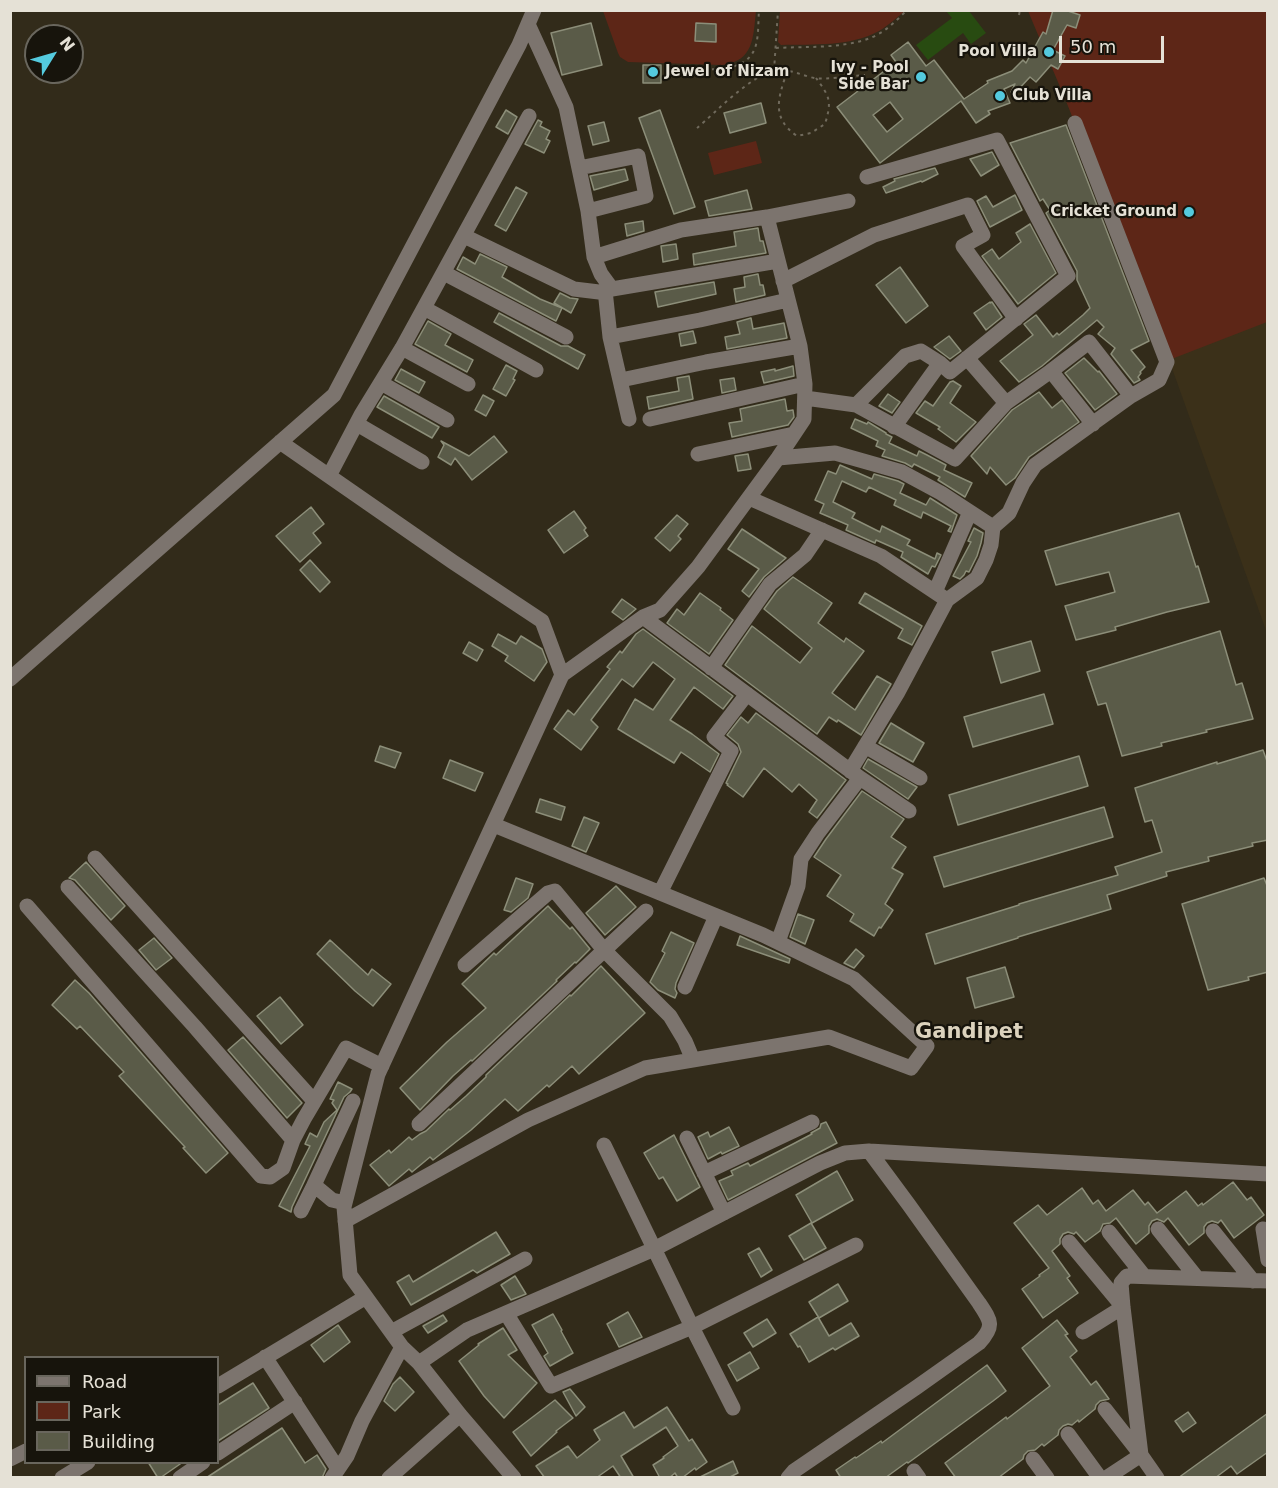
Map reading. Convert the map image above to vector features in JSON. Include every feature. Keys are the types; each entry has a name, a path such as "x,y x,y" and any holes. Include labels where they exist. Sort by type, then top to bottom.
{"street":[{"path":"531,17 566,107 588,211 594,257 606,290 610,337 629,419"},
{"path":"10,679 334,395 519,45 531,17"},
{"path":"329,476 444,273 529,116"},
{"path":"941,596 977,578 991,546 993,527 1009,513 1023,483 1035,465 1131,396 1159,380 1167,362 1075,123"},
{"path":"856,405 905,356 921,351 950,372 1068,276 997,140 867,177"},
{"path":"579,168 638,156 646,196 588,211"},
{"path":"594,257 681,230 767,217 848,201"},
{"path":"783,281 874,235 968,205 982,235 963,246 1016,319"},
{"path":"514,1478 419,1363 402,1347 350,1275 345,1203 378,1074 562,675 643,617 660,610 698,567 804,419 805,391 800,345 767,217"},
{"path":"464,236 574,289 606,290 778,261"},
{"path":"444,273 566,337"},
{"path":"610,337 788,300"},
{"path":"424,308 536,370"},
{"path":"650,419 805,391 856,405 955,459 1006,402 1089,342 1131,396"},
{"path":"621,380 800,345"},
{"path":"402,348 468,384"},
{"path":"967,358 1006,402"},
{"path":"894,427 940,363"},
{"path":"1051,371 1093,424"},
{"path":"381,383 447,420"},
{"path":"357,424 422,462"},
{"path":"698,454 794,434"},
{"path":"280,442 542,621 562,675"},
{"path":"778,458 835,453 902,472 993,527"},
{"path":"749,498 880,556 941,596"},
{"path":"778,942 798,886 801,859 855,774 865,746 898,692 941,596 970,512"},
{"path":"711,668 771,584 805,555 822,530"},
{"path":"643,617 855,774 909,811"},
{"path":"660,893 731,751 714,737 747,694"},
{"path":"865,746 920,778"},
{"path":"345,1221 528,1120 645,1068 829,1037 911,1068 927,1046 854,979 778,942 494,825"},
{"path":"95,858 314,1101"},
{"path":"68,888 195,1027 293,1140"},
{"path":"465,965 548,893 555,891 604,950 670,1016 693,1060"},
{"path":"27,906 261,1176 270,1178 283,1168 293,1140 346,1048 382,1066"},
{"path":"419,1124 646,911"},
{"path":"685,987 716,916"},
{"path":"301,1211 353,1101"},
{"path":"704,1173 812,1122"},
{"path":"687,1138 724,1213"},
{"path":"604,1145 733,1408"},
{"path":"788,1478 794,1471 979,1343 987,1335 990,1326 989,1318 979,1303 869,1151"},
{"path":"419,1363 467,1330 654,1248 820,1163 845,1153 869,1151 1268,1174"},
{"path":"314,1185 332,1200 345,1203"},
{"path":"1158,1229 1197,1278"},
{"path":"1263,1229 1268,1260"},
{"path":"1108,1232 1144,1276"},
{"path":"1213,1232 1260,1281"},
{"path":"1069,1242 1123,1307"},
{"path":"506,1313 551,1386 692,1327 856,1245"},
{"path":"391,1332 525,1259"},
{"path":"1141,1455 1121,1282 1127,1276 1260,1281"},
{"path":"219,1385 366,1297"},
{"path":"1083,1332 1123,1307"},
{"path":"266,1357 295,1402 335,1473 347,1456 362,1421 402,1347"},
{"path":"219,1452 295,1402"},
{"path":"1105,1409 1157,1478"},
{"path":"389,1478 460,1415"},
{"path":"1068,1434 1100,1478"},
{"path":"10,1459 24,1452"},
{"path":"1106,1478 1141,1455"},
{"path":"1033,1459 1047,1478"},
{"path":"62,1478 85,1464"},
{"path":"180,1478 200,1464"}],"path":[{"path":"682,68 718,70 743,62 755,49 759,10"},
{"path":"774,71 778,10"},
{"path":"776,48 840,45 865,40 882,33 907,10"},
{"path":"697,128 742,88 774,71 793,71 816,78 865,75"},
{"path":"787,71 778,102 784,125 797,136 811,133 825,124 830,103 816,78"}],"shaded area":[{"path":"946,11 969,11 986,33 971,44 963,33 928,60 916,45 952,18"},
{"name":"Cricket Ground","path":"1267,22 1267,633 1169,360 1066,101"}],"green space":[{"path":"780,10 905,11 879,31 856,40 831,44 781,45 778,42"},
{"path":"603,11 756,11 750,47 740,59 722,65 628,62 618,53"},
{"name":"Cricket Ground","path":"1028,11 1267,11 1267,322 1169,360"},
{"path":"756,141 762,163 714,175 708,153"}],"building":[{"path":"1053,10 1065,10 1080,15 1076,28 1067,25 1053,50 1065,56 1058,69 1051,65 1036,82 1030,77 1014,94 1011,92 1015,84 1004,89 1010,103 988,111 990,114 976,123 961,101 880,163 837,107 896,62 891,55 908,42 926,66 934,60 964,99 988,83 987,81 1012,71 1023,60 1026,63 1043,32 1046,34","holes":["890,102 903,119 887,132 873,115"]},
{"path":"591,23 602,65 562,75 551,33"},
{"path":"696,23 716,24 716,42 695,41"},
{"path":"643,65 661,65 661,83 643,83"},
{"path":"761,103 766,123 730,133 724,113"},
{"path":"506,110 517,117 508,134 496,127"},
{"path":"660,110 695,207 674,214 639,118"},
{"path":"538,120 542,122 540,126 550,131 546,139 550,141 544,153 525,144"},
{"path":"604,122 609,141 593,145 588,126"},
{"path":"1066,125 1149,341 1131,350 1145,367 1138,377 1140,380 1134,383 1111,354 1115,348 1098,334 1104,327 1097,320 1019,382 1000,361 1033,335 1024,324 1036,315 1053,337 1057,333 1059,335 1090,308 1077,280 1077,271 1046,213 1050,210 1043,199 1040,201 1010,143"},
{"path":"992,152 999,165 981,176 970,159"},
{"path":"935,168 938,174 922,182 886,193 883,187 895,181 894,179"},
{"path":"625,169 628,180 594,190 590,176"},
{"path":"516,187 527,193 506,231 495,225"},
{"path":"747,190 752,209 709,216 705,201"},
{"path":"1015,195 1022,210 990,227 977,201 986,196 993,207"},
{"path":"643,221 644,231 627,236 625,224"},
{"path":"1030,224 1056,273 1018,304 982,256 992,249 999,259 1021,242 1016,233"},
{"path":"758,228 760,241 763,241 766,253 694,265 693,254 736,246 734,232"},
{"path":"676,244 678,259 663,262 661,246"},
{"path":"480,254 507,267 502,277 540,299 562,308 556,321 457,269 463,257 475,264"},
{"path":"900,267 928,306 906,323 876,285"},
{"path":"758,274 765,295 736,302 734,289 745,287 744,277"},
{"path":"714,282 716,294 658,307 655,292"},
{"path":"560,293 578,299 571,313 554,303"},
{"path":"990,302 1002,317 986,330 974,313"},
{"path":"499,313 561,346 568,346 585,355 578,369 494,322"},
{"path":"751,318 753,329 784,323 787,338 727,349 725,337 740,334 737,322"},
{"path":"428,321 451,334 445,345 473,360 467,372 415,344"},
{"path":"693,331 696,343 681,346 679,334"},
{"path":"949,336 961,351 950,359 934,347"},
{"path":"1084,358 1099,371 1117,394 1095,410 1065,373"},
{"path":"506,365 517,371 506,396 493,389"},
{"path":"793,366 794,376 764,383 761,372"},
{"path":"401,369 425,382 419,393 395,380"},
{"path":"689,376 693,399 649,409 647,397 679,391 677,378"},
{"path":"734,378 736,390 722,393 720,380"},
{"path":"953,381 961,386 950,403 976,422 956,442 938,429 940,427 916,413 925,401 933,406"},
{"path":"1039,392 1052,408 1062,400 1079,422 1029,457 1015,478 1006,485 990,467 987,474 971,456 1012,410"},
{"path":"888,394 900,402 892,413 879,406"},
{"path":"483,395 494,401 486,416 475,410"},
{"path":"384,396 439,427 432,438 377,407"},
{"path":"785,399 787,411 793,410 794,417 788,425 732,437 729,423 742,421 740,409"},
{"path":"855,419 867,424 868,422 892,437 889,443 917,456 919,451 946,465 944,470 972,483 965,497 938,480 940,477 914,464 912,467 882,456 885,450 876,446 878,441 851,428"},
{"path":"494,436 507,452 472,480 455,458 451,465 438,457 444,445 441,441 469,456"},
{"path":"748,454 751,469 738,471 735,456"},
{"path":"840,465 872,479 874,474 898,481 904,484 900,493 926,505 930,498 957,515 951,532 948,531 951,526 923,512 921,518 894,505 896,500 869,487 866,492 842,481 833,502 855,513 852,518 880,532 882,526 910,540 907,545 935,559 937,553 941,555 935,567 932,566 928,574 901,557 903,552 846,530 848,525 820,513 824,504 815,500 828,471 836,474"},
{"path":"311,507 324,524 313,533 321,543 300,562 276,536"},
{"path":"574,511 586,528 584,530 588,536 564,553 548,530"},
{"path":"1179,513 1209,602 1167,612 1115,627 1116,630 1076,640 1065,606 1115,592 1109,572 1056,585 1045,551"},
{"path":"677,515 688,524 678,536 681,539 670,551 655,538"},
{"path":"974,528 983,533 981,543 969,572 966,571 960,579 953,576 971,542 968,541"},
{"path":"742,529 786,558 764,577 749,597 742,591 759,569 728,549"},
{"path":"310,560 330,582 320,592 300,570"},
{"path":"793,577 832,603 818,623 844,642 846,638 864,651 832,693 855,710 877,676 891,684 861,735 829,717 817,734 725,665 752,626 800,663 812,648 764,609 777,591"},
{"path":"700,593 733,620 709,654 667,623 677,609 684,615"},
{"path":"865,593 922,626 912,645 898,638 903,629 859,603"},
{"path":"622,599 636,609 623,620 612,612"},
{"path":"643,629 733,696 723,709 694,687 670,720 719,754 710,772 681,752 674,763 618,729 635,699 653,710 675,679 653,662 633,687 622,679 591,720 598,727 581,750 554,729 568,710 574,715 610,669 607,667"},
{"path":"1220,631 1236,685 1242,683 1253,719 1206,730 1207,732 1161,743 1162,746 1122,756 1106,703 1098,705 1087,672"},
{"path":"498,634 516,644 521,636 542,649 547,662 534,681 505,661 508,656 492,646"},
{"path":"1031,641 1040,671 1001,683 992,652"},
{"path":"469,642 483,650 477,661 463,653"},
{"path":"1044,694 1053,724 973,747 964,717"},
{"path":"756,713 846,780 817,818 809,812 817,800 799,784 792,792 764,768 743,797 727,785 741,752 738,744 727,735 741,717 748,723"},
{"path":"891,723 924,743 913,762 879,743"},
{"path":"380,746 401,753 395,768 375,761"},
{"path":"1263,750 1268,764 1268,840 1208,857 1209,861 1166,872 1167,876 1107,895 1111,909 935,964 926,934 1118,875 1115,867 1162,852 1152,820 1145,822 1135,788"},
{"path":"1079,756 1088,786 958,825 949,795"},
{"path":"868,759 917,787 908,799 863,768"},
{"path":"450,760 483,773 475,791 443,778"},
{"path":"862,791 904,819 891,837 906,847 892,868 903,874 885,904 893,910 874,936 850,921 854,914 827,896 841,875 814,857"},
{"path":"540,799 565,807 561,820 536,812"},
{"path":"1104,807 1113,837 944,887 934,857"},
{"path":"584,817 599,823 586,852 572,846"},
{"path":"86,862 125,906 111,920 75,880 69,878"},
{"path":"516,878 533,884 528,898 511,912 504,910"},
{"path":"1264,878 1268,888 1268,972 1248,977 1249,980 1208,990 1182,904"},
{"path":"616,886 636,907 605,935 586,913"},
{"path":"548,906 570,929 572,927 590,949 472,1061 453,1076 420,1110 400,1088 486,1008 462,984"},
{"path":"798,914 814,920 805,944 790,937"},
{"path":"671,932 694,943 676,983 675,998 658,990 650,982 665,953 662,951"},
{"path":"740,936 790,959 789,963 737,945"},
{"path":"154,938 172,958 156,970 139,950"},
{"path":"330,940 368,975 372,969 391,984 373,1006 317,954"},
{"path":"856,949 864,956 854,968 844,963"},
{"path":"601,966 645,1013 579,1074 572,1066 518,1111 505,1099 433,1160 430,1157 412,1172 409,1169 389,1186 370,1165 389,1150 391,1153 409,1137 412,1140 426,1131 466,1096"},
{"path":"1005,967 1014,997 975,1008 967,978"},
{"path":"75,980 89,993 228,1153 206,1173 119,1076 124,1072 80,1026 77,1029 52,1005"},
{"path":"280,997 303,1025 281,1044 257,1016"},
{"path":"243,1037 302,1103 287,1118 228,1050"},
{"path":"338,1082 352,1089 344,1097 291,1212 279,1206 310,1146 305,1144 310,1133 317,1137 324,1122 337,1110 332,1103 334,1100 330,1099"},
{"path":"826,1122 837,1143 728,1200 719,1181 733,1175 731,1171 748,1163 750,1166 793,1144 812,1134"},
{"path":"729,1127 739,1146 708,1159 698,1137 708,1132 710,1137"},
{"path":"674,1135 700,1187 677,1201 663,1177 659,1179 644,1153"},
{"path":"837,1171 853,1200 812,1223 796,1195"},
{"path":"1233,1182 1247,1200 1251,1197 1264,1215 1234,1238 1221,1220 1218,1223 1212,1221 1204,1227 1204,1233 1189,1245 1168,1218 1164,1222 1157,1219 1152,1221 1149,1233 1136,1244 1116,1218 1110,1223 1103,1224 1100,1231 1085,1242 1076,1232 1063,1234 1060,1244 1052,1251 1070,1276 1067,1278 1078,1293 1043,1318 1022,1289 1049,1268 1014,1223 1038,1205 1047,1215 1082,1188 1093,1204 1098,1200 1106,1211 1133,1190 1145,1205 1148,1202 1157,1213 1186,1191 1198,1206 1202,1203 1203,1205"},
{"path":"811,1223 826,1248 804,1260 789,1236"},
{"path":"496,1232 510,1254 477,1273 473,1270 411,1305 397,1282 409,1275 413,1282"},
{"path":"759,1248 772,1270 761,1277 748,1254"},
{"path":"515,1276 526,1294 511,1300 501,1285"},
{"path":"838,1284 848,1301 819,1318 809,1302"},
{"path":"628,1312 642,1337 619,1347 607,1324"},
{"path":"553,1314 573,1353 550,1366 544,1356 548,1353 532,1325"},
{"path":"443,1315 447,1321 428,1333 423,1326"},
{"path":"818,1317 829,1336 851,1323 859,1336 809,1362 790,1334"},
{"path":"767,1319 776,1333 753,1347 744,1333"},
{"path":"1057,1320 1077,1351 1070,1357 1091,1385 1096,1381 1109,1399 1100,1401 1095,1409 1079,1422 1078,1420 1072,1425 1063,1426 1058,1435 1044,1446 1042,1444 1035,1450 1028,1451 1023,1459 998,1478 956,1478 945,1463 1050,1386 1022,1348"},
{"path":"338,1325 350,1342 324,1362 311,1345"},
{"path":"503,1328 517,1350 508,1355 537,1383 504,1418 484,1396 459,1361 478,1344"},
{"path":"750,1352 759,1368 737,1381 728,1365"},
{"path":"987,1365 1006,1391 885,1478 841,1478 836,1470 881,1441 882,1443"},
{"path":"400,1377 414,1392 395,1411 384,1401 393,1384"},
{"path":"253,1383 269,1408 219,1440 219,1404"},
{"path":"570,1389 585,1407 576,1416 563,1392"},
{"path":"555,1400 573,1418 531,1456 513,1432"},
{"path":"667,1407 689,1441 692,1439 707,1462 682,1478 678,1478 675,1473 669,1478 660,1478 653,1465 678,1446 666,1427 621,1456 634,1478 621,1478 613,1466 596,1478 545,1478 536,1466 568,1446 577,1458 600,1440 594,1430 624,1412 634,1428"},
{"path":"1188,1412 1196,1423 1183,1432 1175,1421"},
{"path":"1268,1413 1268,1452 1237,1474 1231,1466 1215,1478 1178,1478"},
{"path":"282,1428 305,1463 317,1455 326,1469 322,1478 206,1478"},
{"path":"733,1461 738,1473 728,1478 698,1478"},
{"path":"149,1464 180,1464 160,1478"}],"place":[{"name":"Pool Villa","path":"1049,52"},
{"name":"Jewel of Nizam","path":"653,72"},
{"name":"Ivy - Pool Side Bar","path":"921,77"},
{"name":"Club Villa","path":"1000,96"},
{"name":"Cricket Ground","path":"1189,212"}],"district":[{"name":"Gandipet","path":"969,1033"}]}
